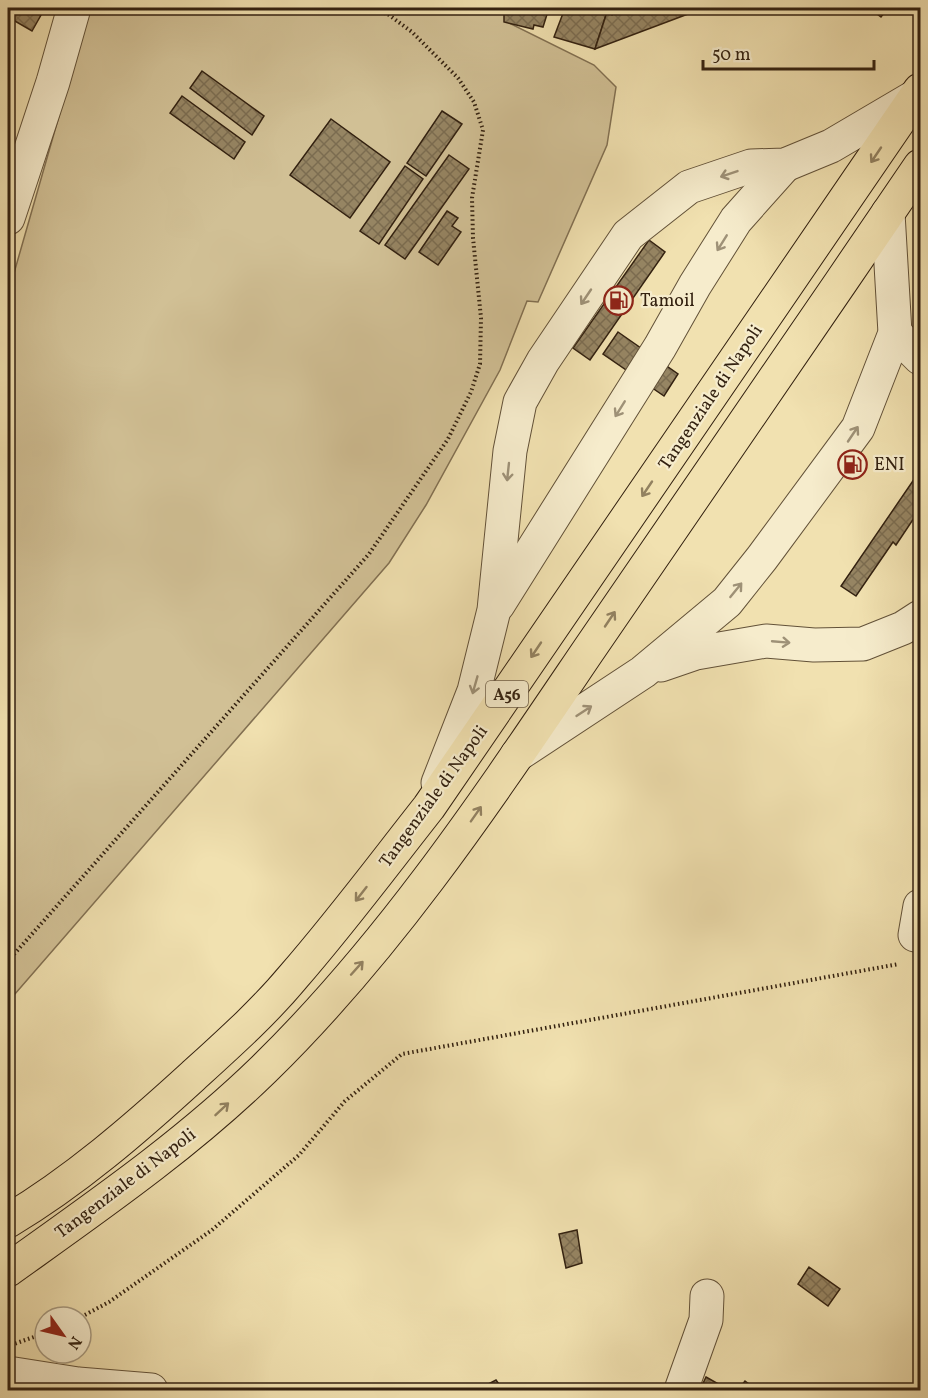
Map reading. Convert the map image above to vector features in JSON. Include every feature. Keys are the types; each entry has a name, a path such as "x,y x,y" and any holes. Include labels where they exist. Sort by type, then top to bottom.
{"highway":[{"name":"Tangenziale di Napoli","path":"8,1221 93,1163 161,1105 233,1039 292,979 342,919 429,807 918,93"},
{"name":"Tangenziale di Napoli","path":"8,1270 123,1188 214,1116 267,1066 364,960 425,885 517,755 921,166"}],"street":[{"path":"8,218 53,82 74,8"},
{"path":"429,807 474,691 494,610 510,451 520,402 543,361 628,235 689,188 751,166 785,165 831,146 918,93"},
{"path":"494,610 660,347 695,285 736,220 785,165"},
{"path":"517,755 643,672 727,602 858,428 895,333 888,213"},
{"path":"895,333 921,358"},
{"path":"643,672 696,653 766,641 814,645 863,644 903,628 921,617"},
{"path":"681,1390 706,1320 707,1296"},
{"path":"8,1373 78,1384 151,1390"}],"path":[{"path":"8,961 369,554 448,439 471,392 480,364 482,318 473,238 472,198 483,130 474,102 458,78 412,32 389,15 372,8"},
{"path":"93,1311 109,1302 212,1230 299,1155 345,1101 402,1054 899,964"},
{"path":"8,1346 33,1337"}],"shaded area":[{"path":"90,8 505,8 509,23 594,65 616,87 607,145 538,302 527,301 500,370 426,505 389,563 8,1002 8,294"}],"building":[{"path":"8,8 45,8 32,31 8,17"},
{"path":"504,8 549,8 543,27 534,25 533,29 504,22"},
{"path":"565,8 593,8 607,12 595,49 554,37"},
{"path":"615,8 695,8 696,11 595,49 607,12 612,15"},
{"path":"869,8 888,8 881,17"},
{"path":"8,62 14,64 8,82"},
{"path":"202,71 264,116 252,135 190,88"},
{"path":"182,96 245,142 234,159 170,113"},
{"path":"442,111 462,124 426,176 407,163"},
{"path":"331,119 390,162 350,218 290,175"},
{"path":"449,155 469,169 405,259 385,245"},
{"path":"405,166 423,179 379,244 360,231"},
{"path":"447,211 458,218 452,226 461,232 438,265 419,252"},
{"name":"Tamoil","path":"649,240 665,252 590,360 573,348"},
{"name":"Tamoil","path":"618,332 678,374 664,396 603,354"},
{"path":"917,475 920,478 920,509 896,545 893,542 856,596 841,586"},
{"path":"577,1230 582,1263 566,1268 559,1234"},
{"path":"809,1267 840,1289 828,1306 798,1284"},
{"path":"706,1377 729,1390 700,1390"},
{"path":"496,1380 503,1390 477,1390"},
{"path":"745,1381 757,1390 738,1390"}],"place":[{"name":"Tamoil","path":"619,300"},
{"name":"ENI","path":"853,464"}]}
